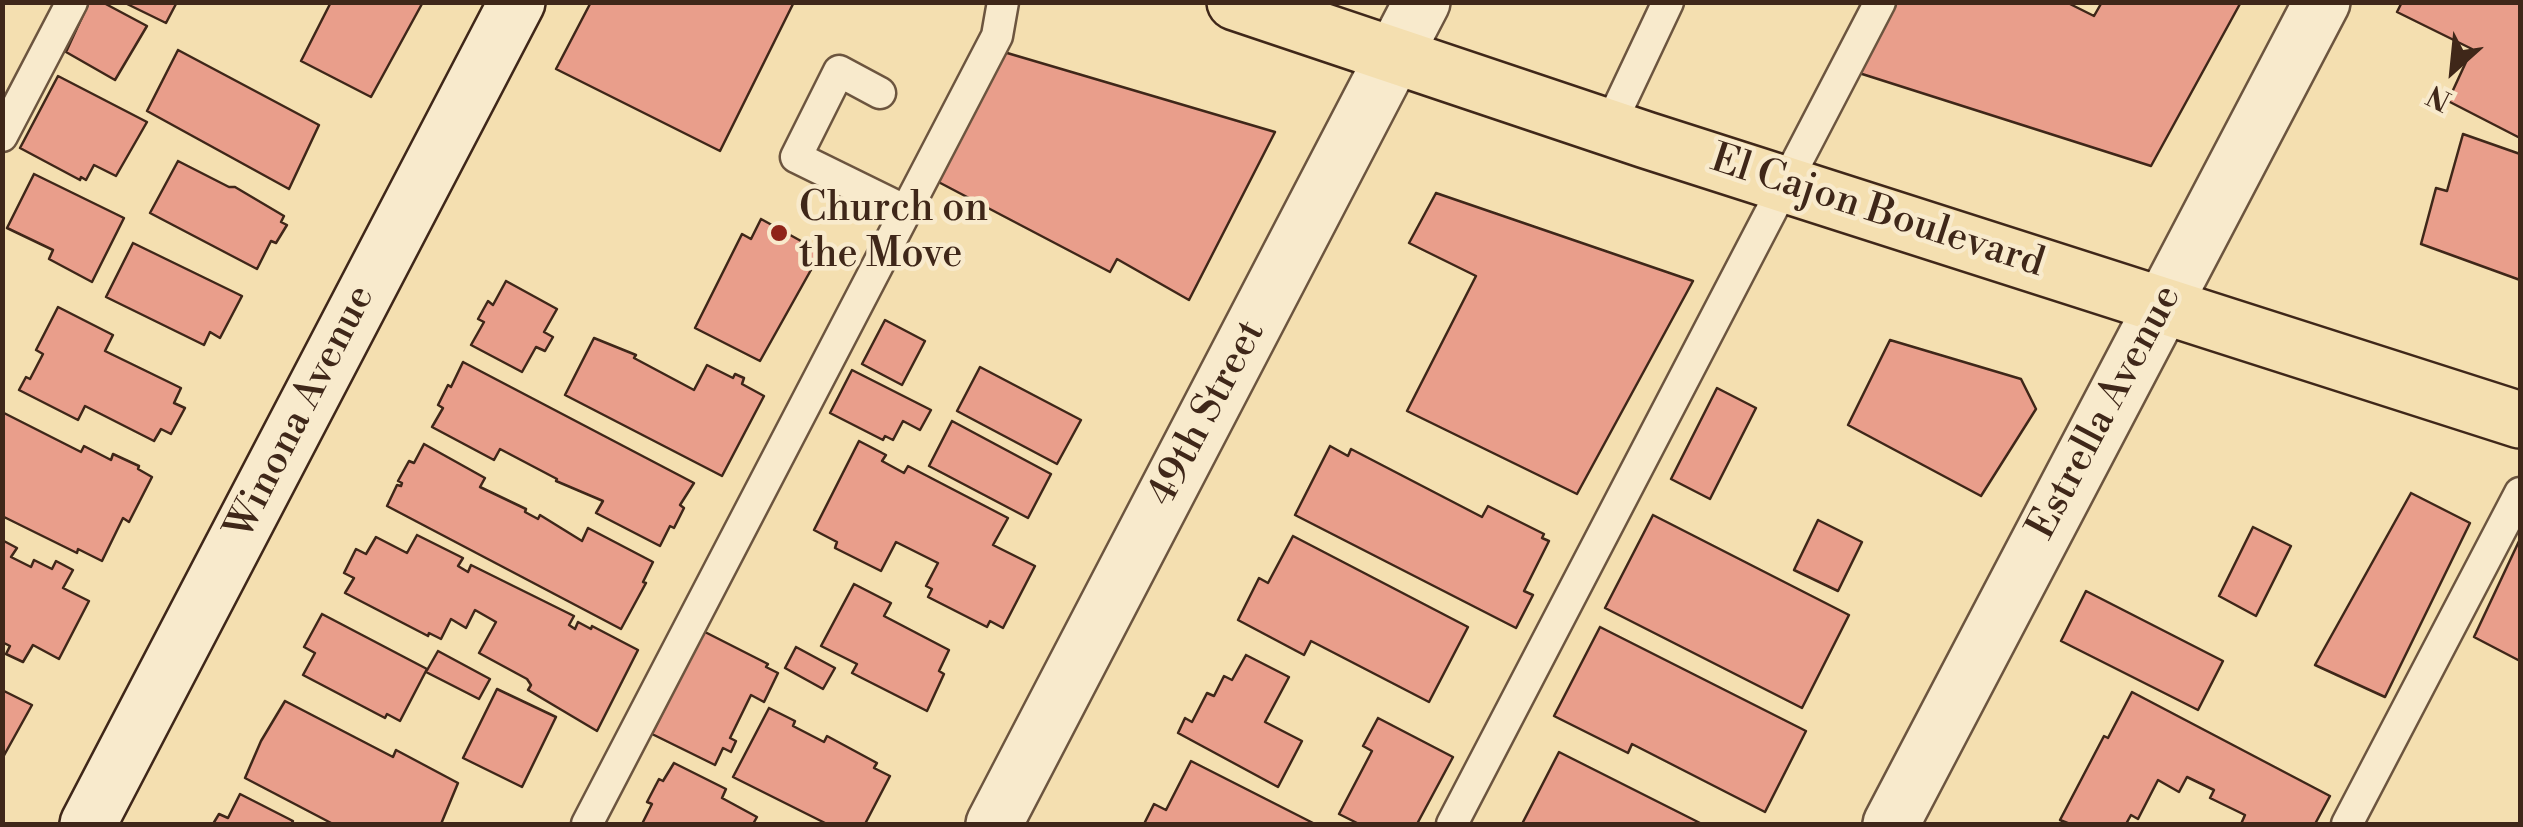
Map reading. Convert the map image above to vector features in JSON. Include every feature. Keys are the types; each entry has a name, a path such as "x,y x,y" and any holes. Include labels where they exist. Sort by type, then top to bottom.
{"main road":[{"name":"El Cajon Boulevard","path":"1235,2 1784,184 2520,420"}],"street":[{"name":"Winona Avenue","path":"88,824 517,2"},
{"name":"49th Street","path":"994,824 1422,2"},
{"name":"Estrella Avenue","path":"1891,824 2322,2"}],"lane":[{"path":"2,136 72,2"},
{"path":"587,824 997,36 1003,2"},
{"path":"1609,127 1668,2"},
{"path":"1452,824 1880,2"},
{"path":"880,93 839,71 796,156 906,212"},
{"path":"2347,824 2520,493"}],"building":[{"path":"89,2 102,2 147,26 115,80 66,52"},
{"path":"123,2 177,2 166,23"},
{"path":"331,2 423,2 371,97 301,61"},
{"path":"591,2 794,2 720,151 556,69"},
{"path":"1894,2 2066,2 2094,16 2102,2 2241,2 2151,166 1859,73"},
{"path":"2402,2 2520,2 2520,138 2448,101 2472,49 2397,12"},
{"path":"178,50 319,125 289,189 147,111"},
{"path":"997,50 1275,132 1189,300 1117,259 1110,272 927,176"},
{"path":"58,76 147,122 116,176 94,165 86,180 80,180 20,148"},
{"path":"2463,134 2520,154 2520,280 2421,244 2436,188 2447,191"},
{"path":"178,161 235,187 284,216 281,222 287,225 276,243 271,241 257,269 150,213"},
{"path":"34,174 124,218 92,282 49,259 53,250 7,228"},
{"path":"1436,193 1693,281 1577,494 1407,411 1476,276 1409,243"},
{"path":"761,219 821,252 760,361 695,328 742,234 751,239"},
{"path":"133,243 242,296 220,338 210,332 204,345 106,297"},
{"path":"506,281 557,309 544,332 553,337 545,351 536,347 522,372 471,345 484,322 478,319 488,301 493,305"},
{"path":"58,307 113,335 105,351 181,388 174,403 185,408 171,434 161,429 154,441 85,406 78,420 19,390 26,377 30,379 43,354 36,350"},
{"path":"885,320 925,341 902,385 862,364"},
{"path":"594,338 636,355 634,358 694,390 707,365 733,378 735,374 744,378 742,384 764,396 722,476 565,395"},
{"path":"1890,340 2021,379 2036,409 1981,496 1848,425"},
{"path":"463,362 694,483 680,505 684,508 674,528 670,526 660,546 596,513 603,501 556,481 500,449 494,460 432,427 443,408 438,405"},
{"path":"980,367 1081,420 1057,464 957,411"},
{"path":"852,370 931,410 920,430 903,421 893,440 885,436 883,440 830,413"},
{"path":"1717,388 1756,408 1710,499 1671,479"},
{"path":"2,412 81,452 84,446 111,460 113,454 152,477 129,522 123,518 102,561 2,516"},
{"path":"952,421 1051,474 1028,518 929,466"},
{"path":"859,441 886,455 882,461 904,473 908,466 1008,518 993,545 1035,566 1003,628 990,621 987,627 928,597 932,589 926,586 938,563 896,542 881,571 835,548 837,542 814,530"},
{"path":"424,444 485,478 480,487 538,519 540,515 582,541 588,528 653,562 621,629 387,506 397,485 401,486 398,481 409,461 414,463"},
{"path":"1330,446 1348,456 1351,449 1482,517 1488,506 1544,534 1542,538 1549,541 1524,591 1533,595 1516,628 1295,515"},
{"path":"2411,493 2470,523 2385,697 2315,665"},
{"path":"1653,515 1849,615 1802,708 1605,608"},
{"path":"1818,520 1862,542 1838,591 1794,570"},
{"path":"2253,527 2291,546 2256,616 2219,596"},
{"path":"417,535 463,558 458,566 468,572 471,565 574,616 569,625 575,629 578,622 591,629 592,626 638,650 597,731 528,690 531,685 527,679 479,653 496,622 475,610 466,628 451,619 441,639 345,593 354,578 344,573 356,549 366,554 376,537 407,553"},
{"path":"1293,536 1468,627 1429,702 1311,641 1304,655 1238,620 1259,578 1268,583"},
{"path":"2520,539 2520,661 2474,637"},
{"path":"2,540 17,548 11,557 31,567 34,560 52,569 56,561 73,570 63,588 89,601 59,659 33,645 23,662 6,654 10,646 2,642"},
{"path":"854,584 891,603 884,616 949,650 939,671 944,674 927,711 852,673 857,664 821,646"},
{"path":"2086,591 2223,661 2198,710 2061,641"},
{"path":"322,614 427,669 400,721 387,714 385,718 303,675 315,653 304,647"},
{"path":"1600,627 1806,731 1765,812 1632,744 1628,753 1554,716"},
{"path":"703,631 778,673 764,702 751,695 730,738 736,741 731,752 723,748 715,765 652,734"},
{"path":"796,647 835,668 823,689 785,668"},
{"path":"438,651 490,679 479,699 426,672"},
{"path":"1246,655 1289,677 1265,722 1302,741 1278,787 1178,733 1185,718 1192,722 1207,693 1214,696 1224,676 1232,680"},
{"path":"497,689 556,717 522,787 463,758"},
{"path":"2,690 32,705 2,759"},
{"path":"2132,692 2330,796 2315,824 2241,824 2245,815 2210,798 2214,790 2187,777 2179,792 2158,780 2138,819 2131,815 2126,824 2070,824 2060,820"},
{"path":"285,701 393,757 396,750 458,783 441,824 333,824 245,778"},
{"path":"769,708 824,742 827,736 877,763 874,768 890,776 865,824 827,824 733,777"},
{"path":"1378,718 1453,757 1417,824 1359,824 1339,814 1372,751 1363,746"},
{"path":"1559,752 1702,824 1522,824"},
{"path":"1191,761 1315,824 1144,824 1154,804 1166,810"},
{"path":"674,763 726,789 722,798 757,817 753,824 642,824 652,804 647,802 659,779 663,781"},
{"path":"240,794 293,821 213,824 219,814 228,818"}],"place":[{"name":"Church on the Move","path":"779,233"}]}
